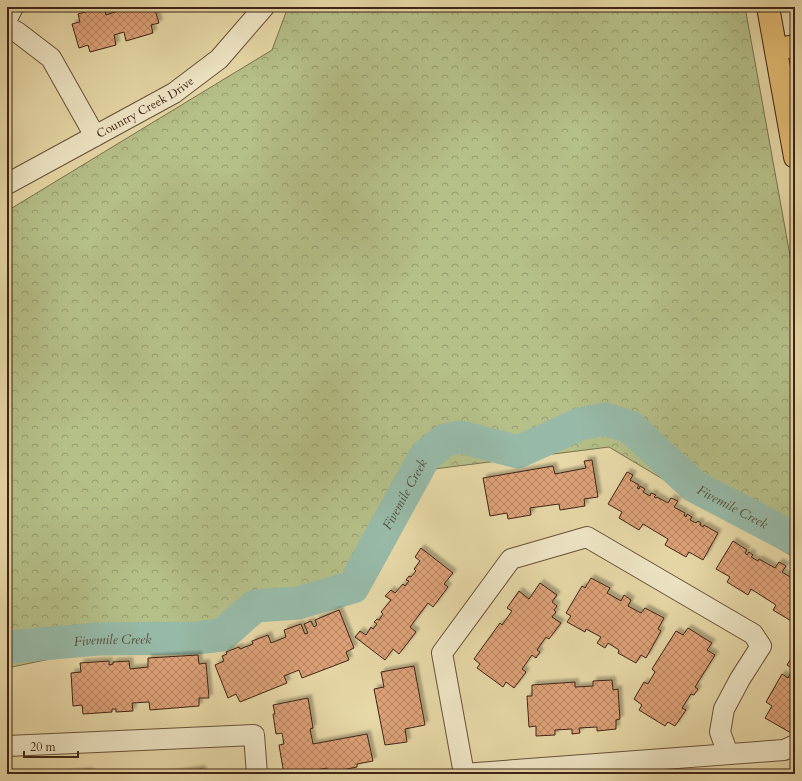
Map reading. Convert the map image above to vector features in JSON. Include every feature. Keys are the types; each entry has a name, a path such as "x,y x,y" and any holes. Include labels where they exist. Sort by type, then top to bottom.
{"main road":[{"path":"768,7 785,48 795,157"}],"street":[{"path":"7,19 13,7"},
{"name":"Country Creek Drive","path":"7,184 174,93 224,54 264,7"},
{"path":"7,27 17,32 51,58 95,136"},
{"path":"728,754 720,732 724,709 740,679 761,646 753,634 587,537 511,559 442,653 464,774 784,750 795,745"},
{"path":"7,746 254,735 258,774"}],"green space":[{"path":"288,7 745,7 795,283 795,558 609,447 434,469 357,595 7,668 7,211 272,50"}],"building":[{"path":"104,7 106,15 118,11 116,7 154,7 159,23 151,25 153,33 126,41 124,32 114,35 116,45 90,52 88,45 79,48 72,24 80,22 78,14"},
{"path":"592,460 598,497 584,499 585,506 560,510 559,504 530,508 531,515 508,519 507,513 490,516 483,478 553,466 555,474 586,468 584,461"},
{"path":"627,472 633,475 630,480 639,485 637,488 639,489 640,486 645,489 643,492 650,496 651,493 656,495 654,497 668,503 671,498 678,501 674,507 685,513 684,515 686,517 687,514 692,517 690,520 696,523 698,521 703,527 704,525 718,533 703,560 689,552 686,557 665,545 668,539 643,524 639,530 619,518 622,512 608,504"},
{"path":"733,541 747,550 745,553 747,555 749,552 753,555 751,557 758,561 759,559 775,568 779,562 786,566 782,572 795,580 795,619 793,622 773,610 776,605 751,589 748,595 727,582 730,577 716,569"},
{"path":"421,548 453,573 444,584 448,587 433,607 428,603 410,627 416,632 399,654 393,649 385,660 355,637 360,631 366,635 371,627 373,629 377,624 374,622 377,619 379,620 383,614 381,612 391,600 385,596 391,590 395,593 403,584 405,586 409,581 406,580 416,571 414,569 420,561 415,557"},
{"path":"591,578 610,588 607,593 621,601 624,595 631,600 628,606 641,613 645,608 664,618 658,629 661,631 646,658 641,655 636,663 618,653 619,650 608,643 605,648 597,643 601,637 586,629 585,632 567,622 571,616 566,613 582,586 585,588"},
{"path":"540,583 557,595 552,602 557,606 554,610 556,612 552,617 561,623 549,639 546,637 537,650 540,652 536,658 532,655 522,669 526,672 514,688 506,682 503,687 477,668 480,664 474,659 500,623 502,625 512,611 507,608 519,591 529,599"},
{"path":"339,610 354,648 346,652 349,660 302,678 299,670 284,676 287,683 240,702 236,694 228,698 215,665 224,661 222,656 227,654 226,652 253,644 252,641 268,635 271,643 286,637 284,630 301,624 305,634 308,633 304,624 311,621 314,627 317,625 315,620"},
{"path":"688,628 712,643 707,650 715,655 695,687 698,689 694,695 691,694 682,708 686,710 675,726 668,722 665,726 639,710 642,705 634,699 644,682 648,684 655,672 652,669 676,631 683,635"},
{"path":"795,652 795,726 791,733 765,718 772,706 766,702 782,674 788,678 793,669 787,665"},
{"path":"198,655 199,664 206,663 209,698 199,698 199,706 150,710 149,702 132,703 133,711 116,712 116,709 112,709 112,712 83,714 82,705 73,706 71,673 81,672 80,663 109,661 109,665 113,664 113,662 129,661 130,669 148,667 148,658"},
{"path":"414,666 425,725 405,729 407,742 385,745 374,689 384,687 381,672"},
{"path":"612,680 613,690 618,689 620,719 616,720 616,729 597,731 597,727 579,728 580,733 572,734 572,729 555,730 555,735 536,736 536,726 529,727 527,696 532,696 532,685 575,682 575,687 593,686 593,681"},
{"path":"308,698 313,728 310,729 313,744 367,734 373,761 357,764 357,767 328,773 327,768 294,774 284,774 279,745 284,744 282,733 276,734 273,705"},
{"path":"202,769 203,774 167,774"},
{"path":"89,771 89,774 65,774"}],"waterway":[{"name":"Fivemile Creek","path":"7,647 98,639 196,638 222,635 255,606 298,603 353,587 425,456 445,440 461,437 518,452 580,424 605,419 630,427 694,486 795,539"}]}
